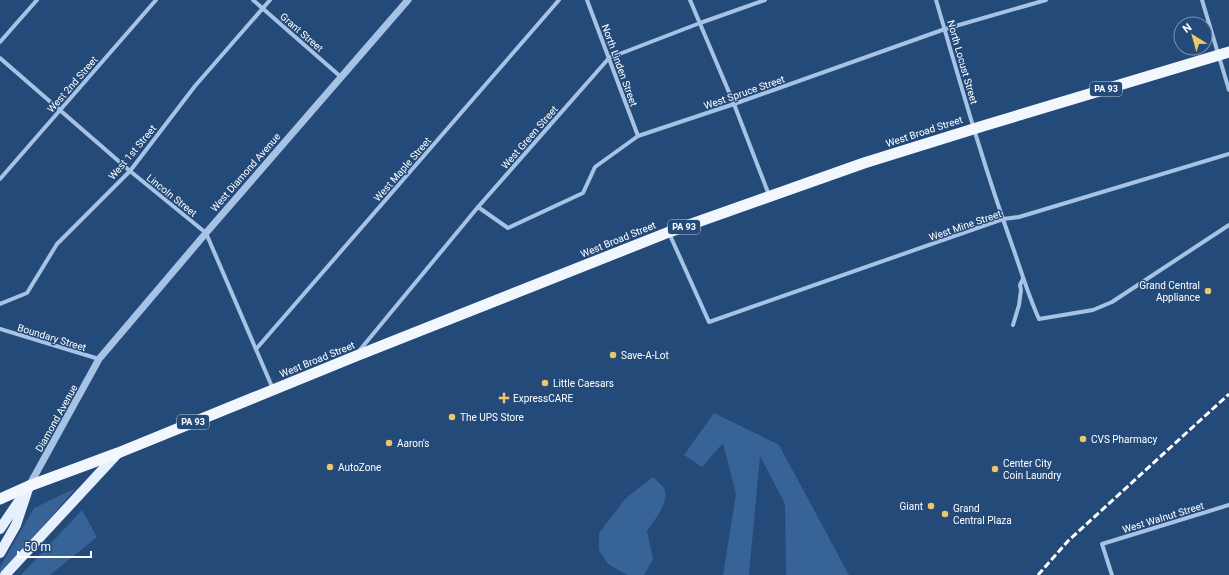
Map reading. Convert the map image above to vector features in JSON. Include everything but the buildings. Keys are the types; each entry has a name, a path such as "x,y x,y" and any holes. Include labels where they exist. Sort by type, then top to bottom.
{"highway":[{"name":"West Broad Street","path":"29,486 118,453 273,389 669,232 864,163 974,128 1224,53"},
{"name":"PA 93","path":"0,499 29,486"}],"main road":[{"path":"6,575 118,453"},
{"path":"0,529 29,486"},
{"path":"0,553 16,525 29,486"}],"street":[{"path":"0,42 37,0"},
{"name":"West 2nd Street","path":"0,179 156,0"},
{"name":"Grant Street","path":"253,0 341,77"},
{"name":"West 1st Street","path":"0,304 27,293 57,244 130,171 195,86 270,0"},
{"name":"West Diamond Avenue","path":"99,359 408,0"},
{"name":"West Maple Street","path":"257,348 559,0"},
{"name":"North Linden Street","path":"588,0 638,136"},
{"path":"690,0 734,104 770,197"},
{"name":"West Green Street","path":"356,356 478,207 609,58 765,0"},
{"name":"North Locust Street","path":"936,0 1002,219 1039,319 1093,310 1112,302 1229,225"},
{"name":"West Spruce Street","path":"478,207 508,228 583,193 595,167 638,136 734,104 944,29 1046,0"},
{"path":"1202,0 1224,53 1229,90"},
{"name":"Lincoln Street","path":"0,58 130,171 206,233 257,348 273,389"},
{"name":"West Mine Street","path":"669,232 709,322 1002,219 1020,217 1229,154"},
{"path":"1013,325 1019,305 1021,290 1020,284 1023,279"},
{"name":"Boundary Street","path":"0,330 99,359"},
{"name":"Diamond Avenue","path":"29,486 99,359"},
{"name":"West Walnut Street","path":"1112,575 1102,544 1229,506"}],"shaded area":[{"path":"714,413 779,445 849,575 786,575 785,504 760,456 749,575 723,575 736,494 723,443 702,467 684,455"},
{"path":"653,477 664,488 666,493 661,510 647,531 653,559 644,575 627,575 608,564 599,550 599,533 626,498"},
{"path":"76,488 0,575 0,567 34,508"},
{"path":"82,510 97,537 50,575 21,575"}],"railway":[{"path":"1038,575 1068,541 1229,394"}],"place":[{"name":"Grand Central Appliance","path":"1208,291"},
{"name":"Save-A-Lot","path":"613,355"},
{"name":"Little Caesars","path":"545,383"},
{"name":"ExpressCARE","path":"504,398"},
{"name":"The UPS Store","path":"452,417"},
{"name":"CVS Pharmacy","path":"1083,439"},
{"name":"Aaron's","path":"389,443"},
{"name":"AutoZone","path":"330,467"},
{"name":"Center City Coin Laundry","path":"995,469"},
{"name":"Giant","path":"931,506"},
{"name":"Grand Central Plaza","path":"945,514"}]}
